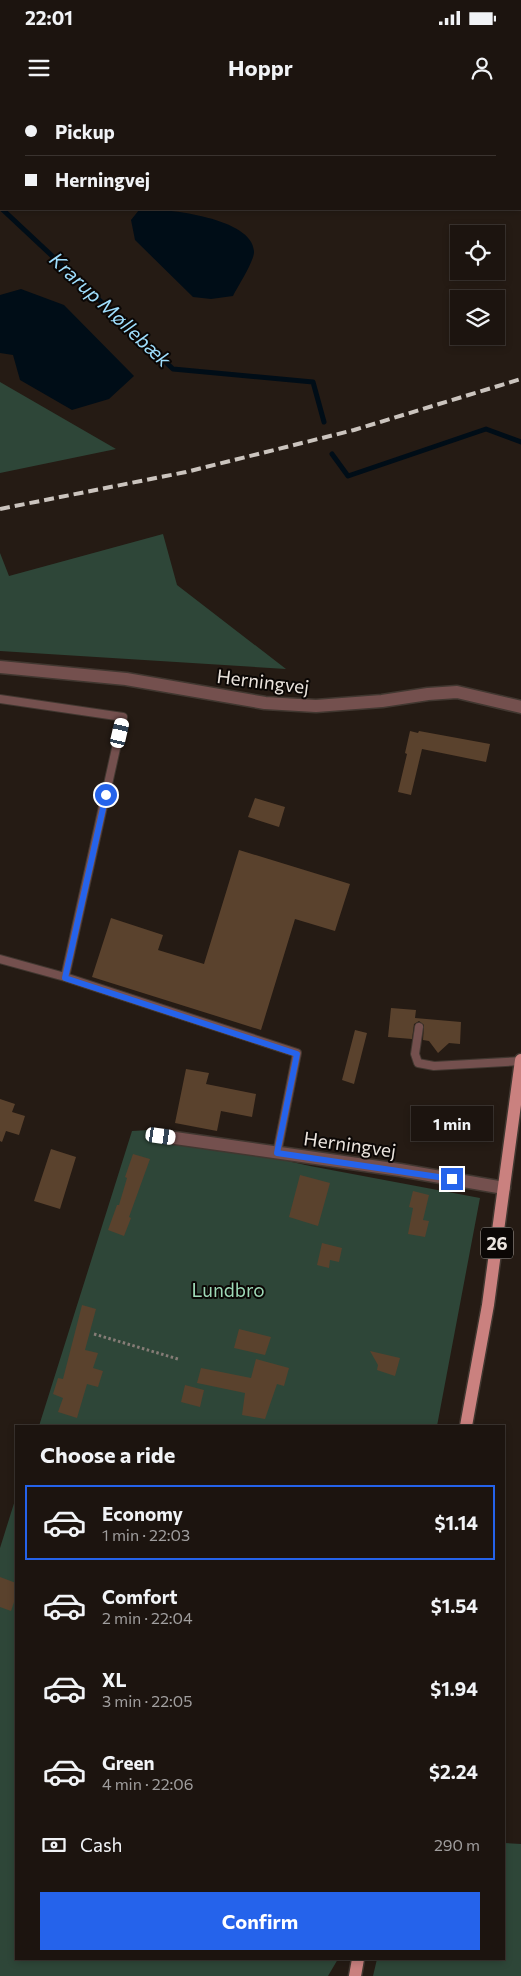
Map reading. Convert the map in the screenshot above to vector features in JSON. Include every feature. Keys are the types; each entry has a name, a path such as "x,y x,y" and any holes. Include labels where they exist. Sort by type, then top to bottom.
{"main road":[{"name":"26","path":"466,1425 488,1305 521,1060"},
{"path":"355,1976 358,1960"}],"street":[{"name":"Herningvej","path":"0,667 126,679 266,703 316,706 382,701 457,692 521,707"},
{"name":"Herningvej","path":"161,1136 400,1170 504,1188"}],"lane":[{"path":"0,699 123,717 65,978"},
{"path":"0,959 65,978 297,1054 277,1153"},
{"path":"419,1027 415,1054 418,1063 442,1066 521,1060"}],"path":[{"path":"94,1334 178,1359"}],"green space":[{"path":"0,382 116,449 0,473"},
{"path":"163,534 177,585 286,669 0,651 0,553 9,576"},
{"name":"Lundbro","path":"149,1130 310,1166 480,1198 437,1425 39,1425 132,1131"},
{"path":"15,1500 15,1960 337,1960 328,1976 0,1976 0,1548"},
{"path":"505,1843 521,1844 521,1976 373,1976 377,1960 505,1960"}],"shaded area":[{"path":"139,210 163,210 208,218 225,223 239,231 250,240 254,255 233,296 211,299 193,297 135,240 131,220"},
{"path":"21,289 64,305 134,376 109,399 72,410 20,380 13,355 0,353 0,295"}],"building":[{"path":"410,731 490,744 486,762 422,749 411,795 398,792"},
{"path":"255,798 285,807 279,827 248,817"},
{"path":"239,850 350,884 335,931 295,919 261,1030 92,977 111,918 163,935 158,950 204,964"},
{"path":"391,1008 416,1010 415,1018 461,1022 460,1044 449,1043 438,1053 429,1041 423,1040 424,1025 419,1021 414,1024 412,1039 388,1037"},
{"path":"355,1030 367,1033 354,1084 342,1080"},
{"path":"186,1069 209,1073 206,1084 256,1094 252,1117 221,1111 217,1131 175,1123"},
{"path":"0,1099 15,1104 12,1112 25,1116 19,1135 6,1131 2,1142 0,1141"},
{"path":"51,1149 76,1157 60,1209 34,1201"},
{"path":"133,1154 150,1159 124,1236 108,1230 117,1205 119,1205 127,1178 125,1177"},
{"path":"300,1175 330,1183 318,1226 289,1217"},
{"path":"413,1191 429,1195 423,1220 429,1221 425,1237 408,1234 413,1208 409,1207"},
{"path":"322,1243 342,1248 339,1262 330,1260 329,1268 317,1265"},
{"path":"82,1305 96,1309 85,1350 98,1353 93,1368 103,1371 98,1387 87,1384 77,1418 58,1412 63,1398 53,1394 58,1378 63,1379"},
{"path":"239,1329 271,1337 265,1355 234,1348"},
{"path":"370,1351 400,1358 395,1376 377,1370 378,1365"},
{"path":"256,1359 289,1368 284,1386 277,1384 265,1419 242,1415 245,1393 197,1383 201,1368 251,1378"},
{"path":"185,1385 204,1390 200,1407 181,1402"},
{"path":"0,1577 15,1583 15,1599 11,1611 0,1607"}],"waterway":[{"name":"Krarup Møllebæk","path":"3,210 173,369 313,382 324,422"},
{"name":"Krarup Møllebæk","path":"332,454 348,476 486,429 521,442"}],"railway":[{"path":"0,509 186,472 354,430 521,379"}],"route":[{"path":"106,795 65,978 297,1054 277,1153 452,1179"}]}
